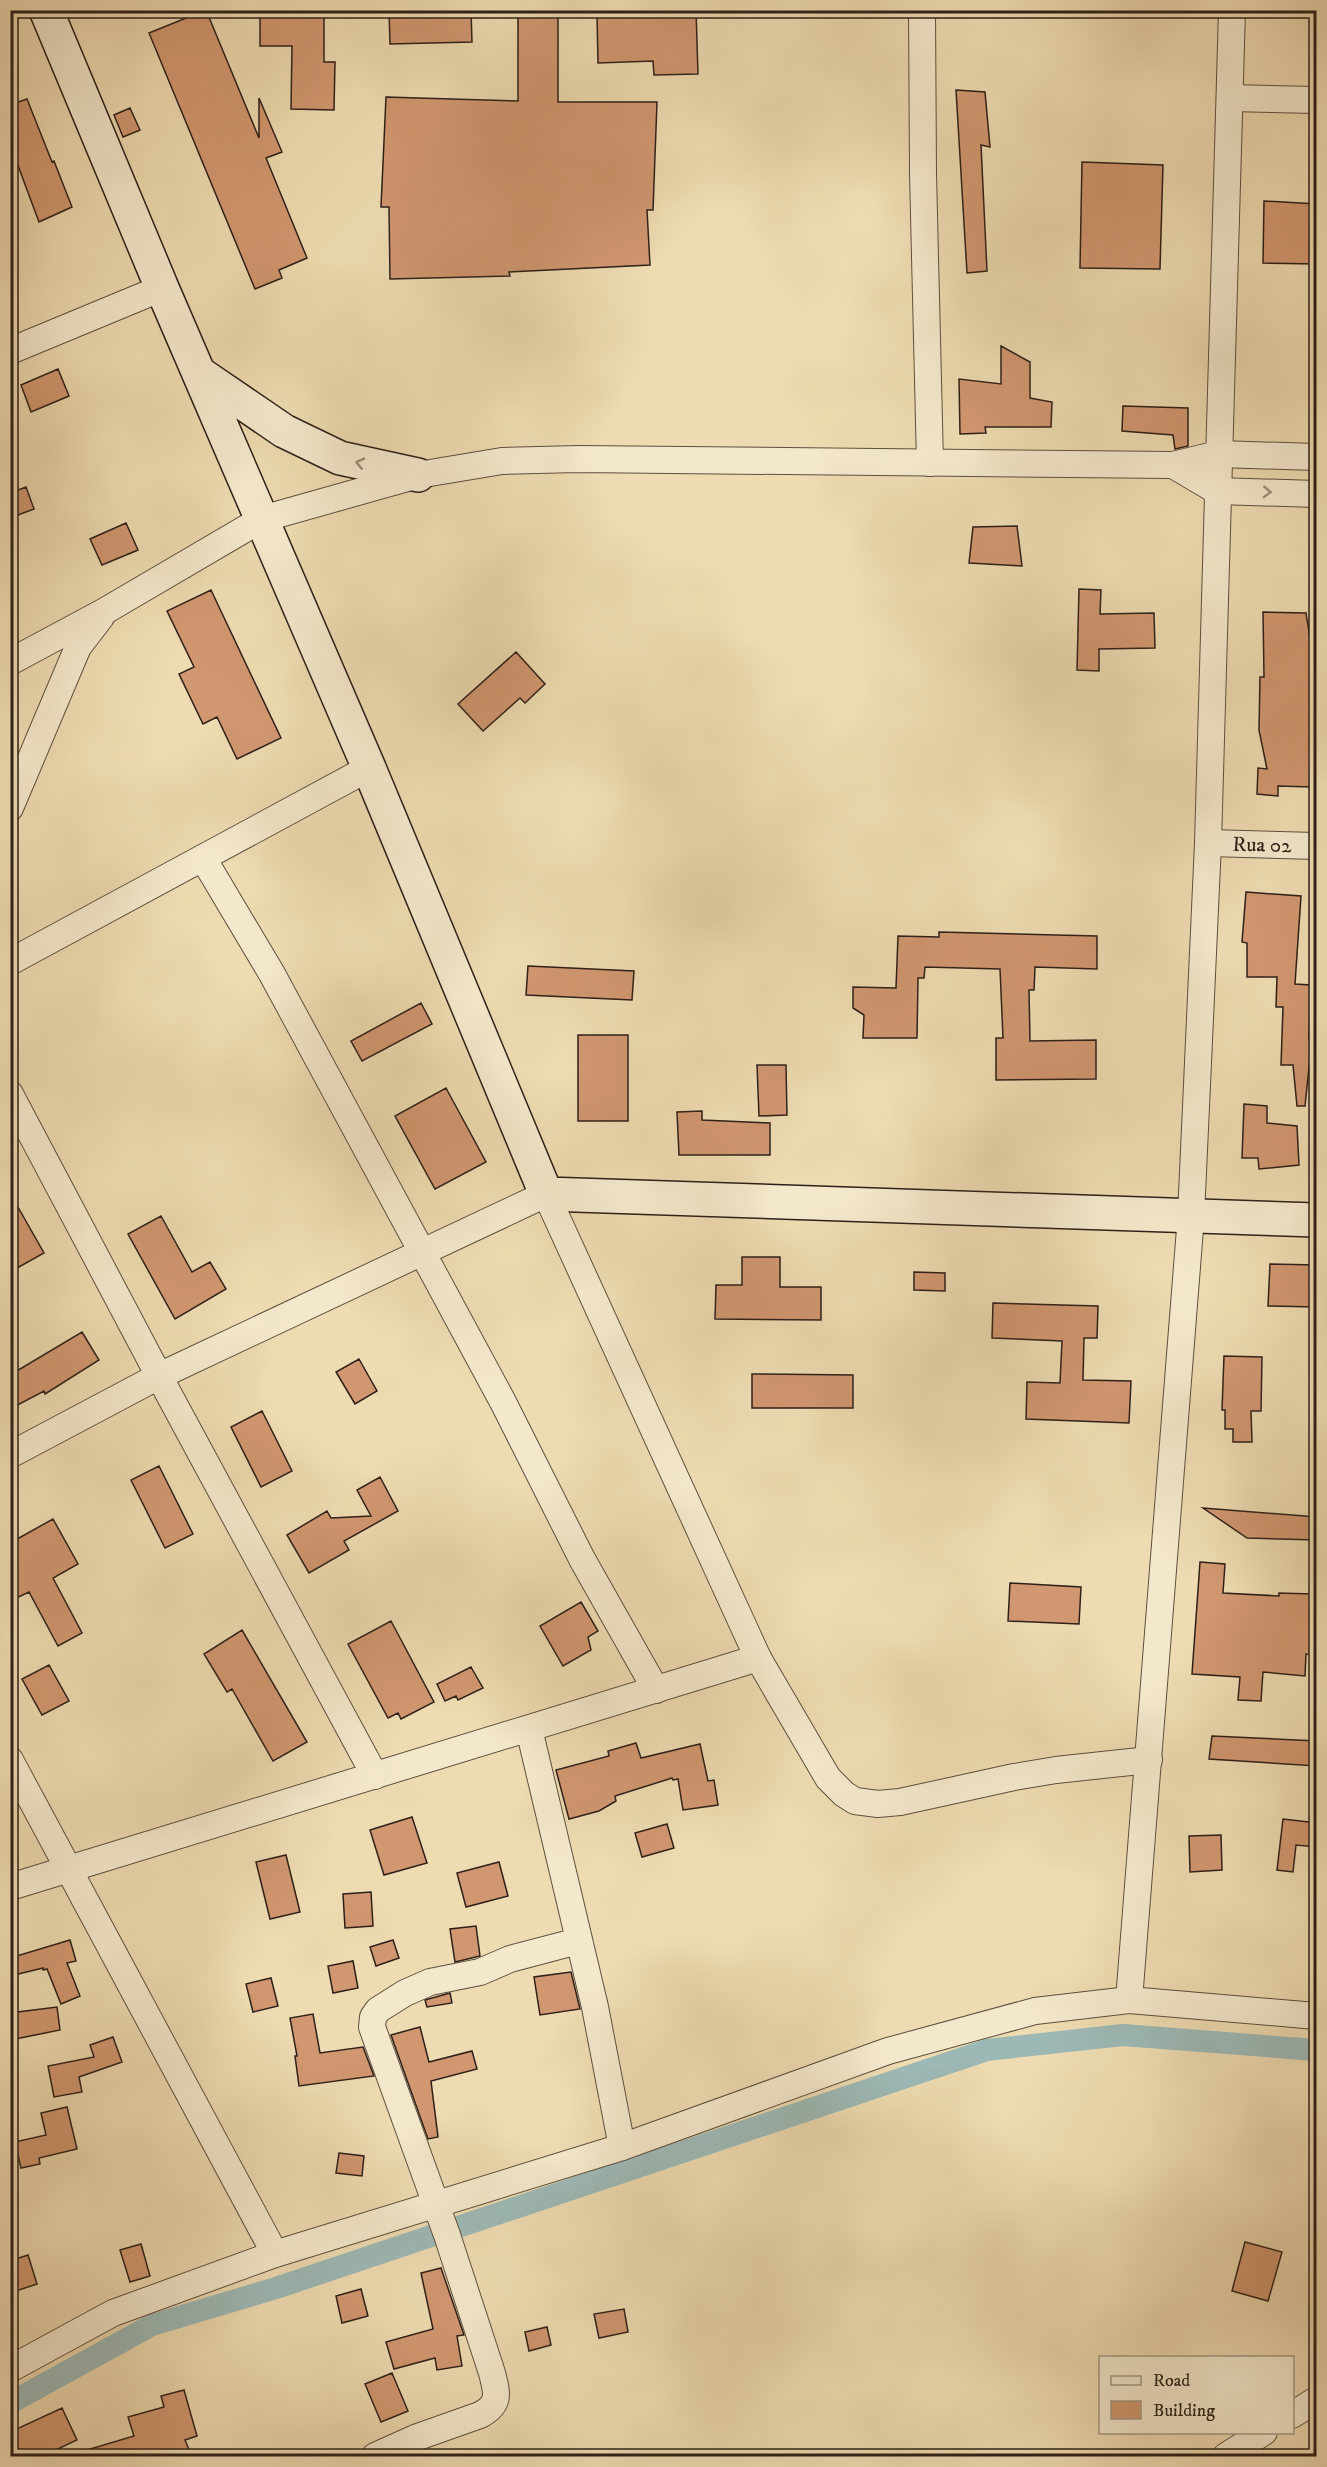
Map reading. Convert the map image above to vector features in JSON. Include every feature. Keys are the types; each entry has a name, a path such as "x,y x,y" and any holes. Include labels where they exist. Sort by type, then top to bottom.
{"street":[{"path":"46,10 162,288 369,768 546,1194 759,1658 828,1778 844,1794 855,1801 878,1804 900,1802 1056,1770 1149,1760"},
{"path":"922,10 923,185 930,463"},
{"path":"1129,2000 1191,1216 1208,843 1232,10"},
{"path":"1230,98 1317,100"},
{"path":"10,351 162,288"},
{"path":"199,373 284,430 340,458 418,476"},
{"path":"10,662 262,519 418,476 502,461 578,459 1173,465 1218,454 1317,457"},
{"path":"1173,465 1217,490 1317,494"},
{"path":"10,808 78,647 105,610"},
{"path":"10,962 369,768"},
{"name":"Rua 02","path":"1208,843 1317,846"},
{"path":"203,858 272,974 503,1402 582,1559 656,1690"},
{"path":"10,1094 375,1776"},
{"path":"10,1455 159,1376 546,1194 1317,1220"},
{"path":"10,1887 759,1658"},
{"path":"529,1729 595,2007 622,2147"},
{"path":"10,1760 275,2254"},
{"path":"375,2457 416,2438 480,2415 494,2405 496,2396 495,2385 447,2235 434,2205 372,2027 373,2017 378,2010 391,2002 430,1982 480,1972 521,1955 578,1941"},
{"path":"10,2369 113,2313 275,2254 622,2147 888,2051 1035,2011 1129,2000 1317,2016"},
{"path":"1294,2414 1317,2400"},
{"path":"1226,2457 1262,2434"}],"building":[{"path":"206,10 259,138 259,98 282,152 266,158 307,258 279,270 282,278 255,289 149,33"},
{"path":"260,10 324,10 324,62 335,62 334,110 291,109 292,46 260,46"},
{"path":"389,10 471,10 472,42 390,44"},
{"path":"518,10 558,10 558,102 657,102 653,210 647,210 650,265 509,272 510,276 390,279 389,207 381,207 386,97 518,101"},
{"path":"638,10 696,10 698,74 654,75 653,61 598,63 597,15 638,13"},
{"path":"956,90 985,92 990,147 981,145 987,271 967,273"},
{"path":"27,99 72,207 39,222 10,144 10,105"},
{"path":"130,108 140,130 123,137 114,115"},
{"path":"1082,162 1163,165 1160,269 1080,268"},
{"path":"1264,201 1317,204 1317,264 1263,263"},
{"path":"1001,346 1030,362 1030,398 1052,402 1051,427 985,427 986,433 960,434 959,379 1001,384"},
{"path":"58,369 69,396 31,412 21,385"},
{"path":"1123,406 1188,408 1188,446 1175,449 1173,435 1122,431"},
{"path":"26,487 34,509 10,518 10,493"},
{"path":"126,523 138,550 102,565 90,539"},
{"path":"1017,526 1022,566 969,563 973,527"},
{"path":"1079,589 1101,590 1100,614 1154,613 1155,648 1099,649 1099,671 1077,670"},
{"path":"211,590 281,738 237,759 217,717 203,724 179,674 194,667 167,611"},
{"path":"1263,612 1306,613 1312,651 1311,739 1314,739 1312,787 1278,786 1278,796 1257,794 1258,768 1267,769 1259,730 1260,677 1264,677"},
{"path":"516,652 545,684 525,703 520,698 483,731 458,704"},
{"path":"1246,892 1301,896 1295,984 1311,985 1309,1039 1312,1039 1305,1106 1297,1106 1293,1065 1281,1065 1283,1007 1276,1007 1277,977 1247,977 1247,943 1242,942"},
{"path":"939,932 1097,936 1097,969 1035,967 1034,990 1029,990 1030,1041 1096,1040 1096,1079 996,1080 996,1038 1003,1038 1000,969 925,967 924,978 918,978 917,1038 863,1038 864,1015 853,1008 853,987 896,988 898,936 939,937"},
{"path":"528,966 634,971 632,1000 526,995"},
{"path":"421,1003 432,1024 362,1061 351,1041"},
{"path":"578,1035 628,1035 628,1121 578,1121"},
{"path":"757,1065 786,1065 787,1115 759,1116"},
{"path":"446,1088 486,1162 435,1189 395,1116"},
{"path":"1244,1104 1267,1106 1267,1123 1297,1126 1299,1165 1259,1169 1258,1158 1242,1158"},
{"path":"702,1111 702,1120 770,1123 770,1155 679,1155 677,1112"},
{"path":"10,1193 44,1253 10,1272"},
{"path":"161,1216 192,1272 210,1262 226,1289 175,1319 128,1234"},
{"path":"742,1257 780,1257 780,1287 821,1287 821,1320 715,1319 716,1285 742,1285"},
{"path":"1270,1264 1317,1265 1317,1307 1268,1306"},
{"path":"914,1272 945,1273 945,1291 914,1290"},
{"path":"993,1303 1098,1306 1097,1338 1084,1338 1083,1380 1131,1381 1129,1423 1026,1419 1027,1382 1060,1383 1062,1341 992,1338"},
{"path":"82,1332 99,1360 45,1394 44,1391 10,1409 10,1375"},
{"path":"1224,1356 1262,1357 1261,1411 1251,1411 1252,1442 1233,1442 1233,1429 1225,1429 1225,1410 1222,1410"},
{"path":"359,1359 377,1391 355,1404 336,1372"},
{"path":"752,1374 853,1375 853,1408 752,1408"},
{"path":"262,1411 292,1471 261,1487 231,1427"},
{"path":"159,1466 193,1534 165,1548 131,1480"},
{"path":"380,1477 398,1511 344,1541 349,1550 309,1573 287,1535 327,1511 331,1518 371,1516 357,1490"},
{"path":"1203,1508 1317,1517 1317,1540 1247,1538"},
{"path":"53,1519 78,1564 53,1578 82,1633 58,1646 29,1592 10,1601 10,1543"},
{"path":"1200,1562 1225,1564 1223,1593 1279,1596 1279,1593 1311,1594 1310,1622 1315,1622 1313,1655 1306,1654 1305,1676 1263,1672 1261,1701 1238,1700 1240,1677 1192,1674"},
{"path":"1010,1583 1081,1587 1079,1624 1008,1621"},
{"path":"581,1602 598,1631 588,1637 591,1650 563,1666 540,1626"},
{"path":"391,1621 434,1702 401,1719 398,1713 388,1718 348,1644"},
{"path":"242,1630 307,1742 273,1761 232,1689 227,1692 204,1654"},
{"path":"49,1665 69,1701 42,1715 22,1679"},
{"path":"471,1667 483,1688 458,1700 456,1696 445,1701 437,1684"},
{"path":"1212,1736 1317,1741 1317,1766 1209,1759"},
{"path":"636,1743 641,1758 700,1744 708,1781 714,1780 718,1805 683,1810 678,1779 673,1780 672,1778 615,1796 616,1801 599,1811 569,1819 556,1770 609,1756 608,1751"},
{"path":"412,1817 427,1863 384,1875 370,1830"},
{"path":"1283,1819 1317,1823 1317,1847 1296,1845 1293,1872 1277,1870"},
{"path":"667,1824 674,1848 642,1857 635,1833"},
{"path":"1221,1835 1222,1870 1190,1872 1189,1836"},
{"path":"286,1855 300,1912 270,1919 256,1862"},
{"path":"499,1862 508,1896 466,1907 457,1873"},
{"path":"371,1892 373,1926 345,1928 343,1894"},
{"path":"476,1926 480,1956 455,1962 450,1929"},
{"path":"70,1940 76,1961 67,1963 80,1996 61,2004 47,1969 10,1976 10,1958"},
{"path":"393,1940 399,1958 376,1966 370,1947"},
{"path":"353,1961 358,1988 333,1993 328,1966"},
{"path":"571,1972 580,2009 540,2015 534,1977"},
{"path":"271,1978 278,2006 253,2012 246,1984"},
{"path":"450,1993 452,2003 427,2007 425,2000"},
{"path":"57,2007 60,2030 10,2040 10,2013"},
{"path":"313,2014 320,2053 363,2047 374,2076 299,2086 295,2056 297,2056 290,2018"},
{"path":"420,2027 429,2062 472,2051 477,2069 431,2081 438,2137 428,2139 391,2035"},
{"path":"113,2037 122,2062 79,2077 82,2092 54,2097 48,2066 94,2057 90,2045"},
{"path":"67,2107 77,2149 39,2158 40,2164 21,2168 15,2142 46,2135 41,2113"},
{"path":"339,2153 364,2156 362,2176 336,2173"},
{"path":"1245,2242 1282,2252 1268,2301 1232,2291"},
{"path":"141,2244 150,2276 130,2282 120,2250"},
{"path":"28,2255 37,2284 10,2293 10,2261"},
{"path":"441,2268 464,2335 457,2336 462,2366 437,2370 435,2358 394,2369 386,2342 433,2329 421,2273"},
{"path":"361,2289 368,2316 342,2323 336,2296"},
{"path":"624,2309 628,2332 599,2338 594,2314"},
{"path":"547,2327 551,2345 529,2351 525,2332"},
{"path":"392,2373 408,2411 381,2422 365,2384"},
{"path":"184,2390 197,2436 185,2440 192,2457 81,2457 80,2452 134,2436 128,2417 164,2407 161,2396"},
{"path":"62,2408 77,2440 41,2457 21,2457 10,2432"}],"waterway":[{"path":"10,2403 152,2325 276,2288 987,2050 1123,2035 1316,2050"}]}
